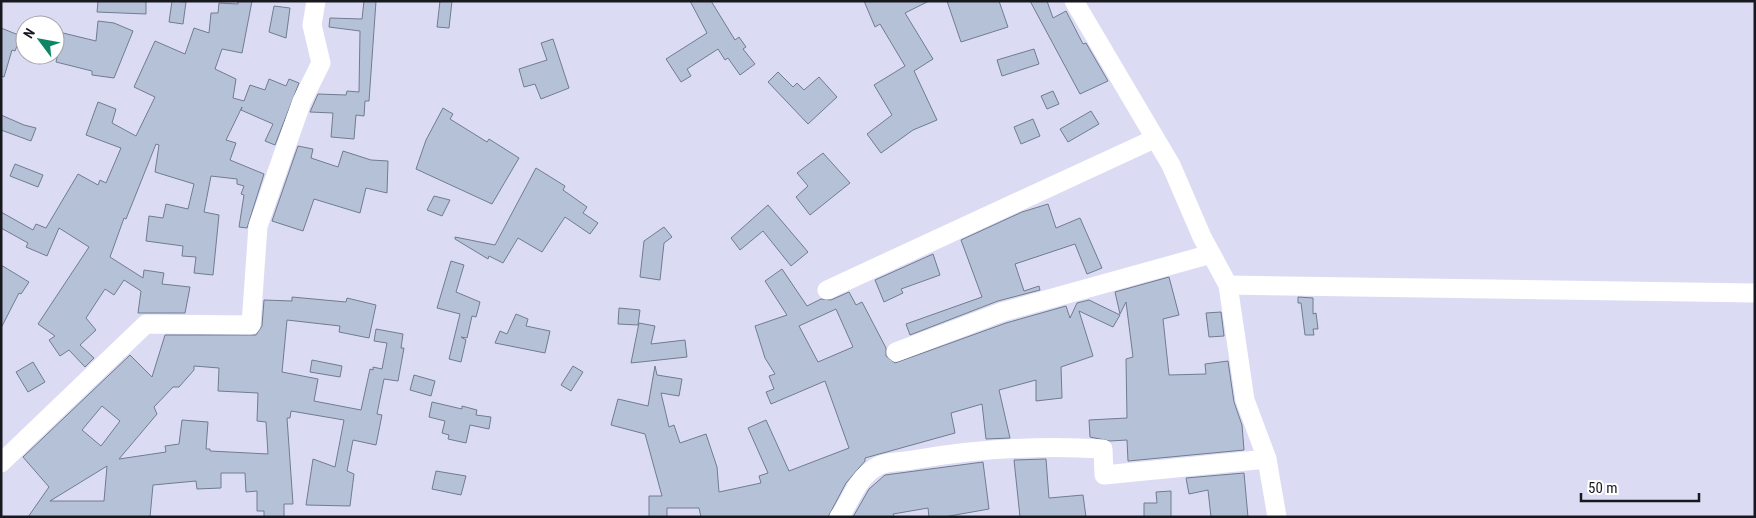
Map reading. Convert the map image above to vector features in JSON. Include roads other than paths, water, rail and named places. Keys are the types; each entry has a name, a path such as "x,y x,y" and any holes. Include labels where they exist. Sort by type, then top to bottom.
{"street":[{"path":"1,464 146,324 251,326 258,226 302,101 321,63 312,25 316,1"},
{"path":"1074,1 1154,139 1171,164 1228,285 1246,400 1267,459 1277,517"},
{"path":"827,290 1154,139"},
{"path":"896,352 1002,312 1212,254"},
{"path":"1228,285 1755,293"},
{"path":"839,517 848,504 856,484 879,465 939,456 986,450 1103,449 1104,476 1267,459"}]}
